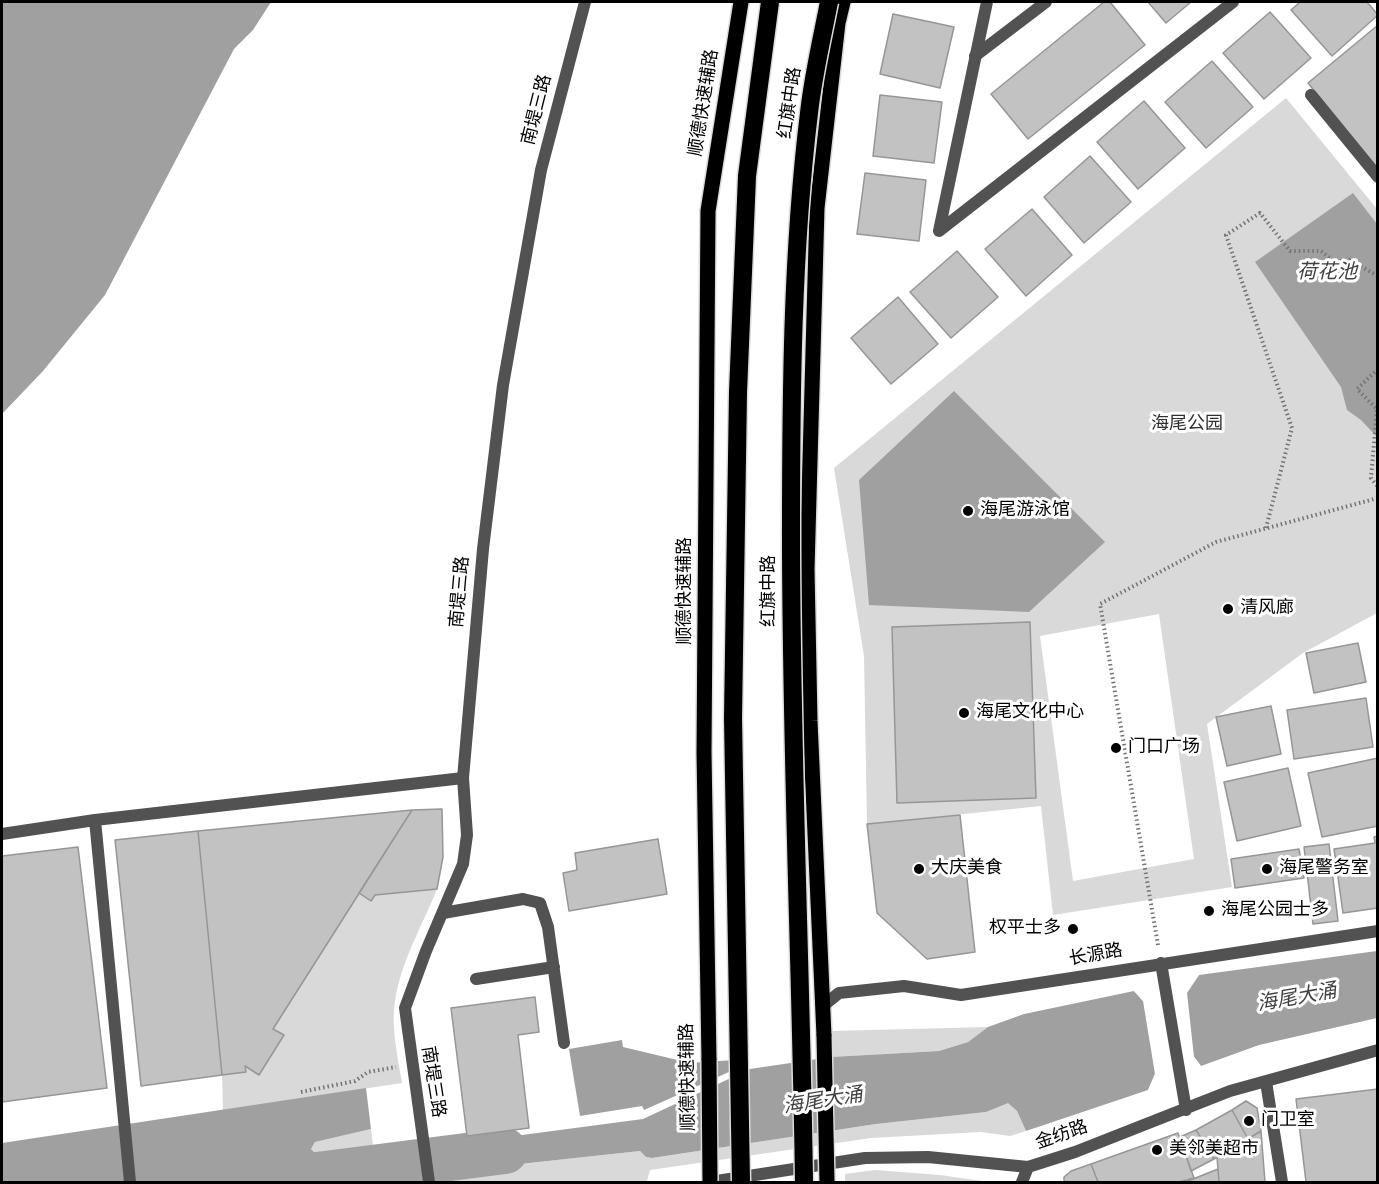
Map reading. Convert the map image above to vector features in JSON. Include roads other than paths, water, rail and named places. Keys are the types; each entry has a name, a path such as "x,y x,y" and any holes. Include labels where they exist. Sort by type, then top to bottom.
{"highway":[{"path":"741,1182 733,718 738,392 747,176 770,2"},
{"name":"红旗中路","path":"804,1182 791,682 791,453 796,254 809,110 829,2"}],"main road":[{"name":"顺德快速辅路","path":"710,1182 704,752 708,211 741,2"},
{"path":"827,1182 824,1005 810,721 807,557 817,208 838,23 843,2"}],"street":[{"name":"南堤三路","path":"429,1182 405,1008 417,971 464,864 467,835 463,778 483,549 503,385 541,170 585,2"},
{"path":"987,2 939,231 1233,2"},
{"path":"975,56 1046,2"},
{"path":"1311,95 1377,177"},
{"path":"2,834 95,820 463,778"},
{"path":"95,820 130,1182"},
{"path":"443,913 523,898 540,903 548,927 564,1043"},
{"name":"长源路","path":"824,1005 839,993 904,986 961,995 1377,931"},
{"path":"1161,963 1178,1076 1186,1110"},
{"path":"476,979 554,967"},
{"name":"金纺路","path":"710,1182 865,1158 928,1157 1028,1167 1186,1110 1230,1091 1377,1050"},
{"path":"1266,1082 1282,1182"},
{"path":"1022,1182 1028,1167"}],"water":[{"path":"2,2 271,2 253,30 234,49 105,295 43,371 2,414"},
{"name":"荷花池","path":"1353,193 1377,224 1377,437 1361,420 1347,410 1341,387 1255,262"},
{"name":"海尾游泳馆","path":"954,391 1105,542 1029,612 869,605 859,480"},
{"path":"1377,951 1377,1018 1259,1045 1201,1066 1194,1057 1155,1074 1148,1090 1026,1131 1017,1111 1008,1103 986,1112 876,1124 652,1158 646,1157 640,1151 464,1170 444,1175 439,1146 643,1119 750,1069 831,1057 939,1051 968,1042 988,1027 1024,1014 1134,991 1143,1001 1186,993 1199,975"},
{"path":"622,1040 623,1047 690,1063 749,1059 749,1063 644,1110 642,1106 580,1116 569,1049"},
{"path":"366,1088 371,1129 315,1142 311,1149 319,1157 381,1153 385,1180 375,1182 2,1182 2,1143"}],"waterway":[{"name":"海尾大涌","path":"262,1182 505,1151"}],"place":[{"name":"海尾游泳馆","path":"968,511"},
{"name":"清风廊","path":"1228,609"},
{"name":"海尾文化中心","path":"964,713"},
{"name":"门口广场","path":"1116,748"},
{"name":"大庆美食","path":"919,869"},
{"name":"海尾警务室","path":"1267,869"},
{"name":"海尾公园士多","path":"1209,911"},
{"name":"权平士多","path":"1073,929"},
{"name":"门卫室","path":"1249,1121"},
{"name":"美邻美超市","path":"1157,1150"}],"park label":[{"name":"海尾公园","path":"1187,425"}]}
